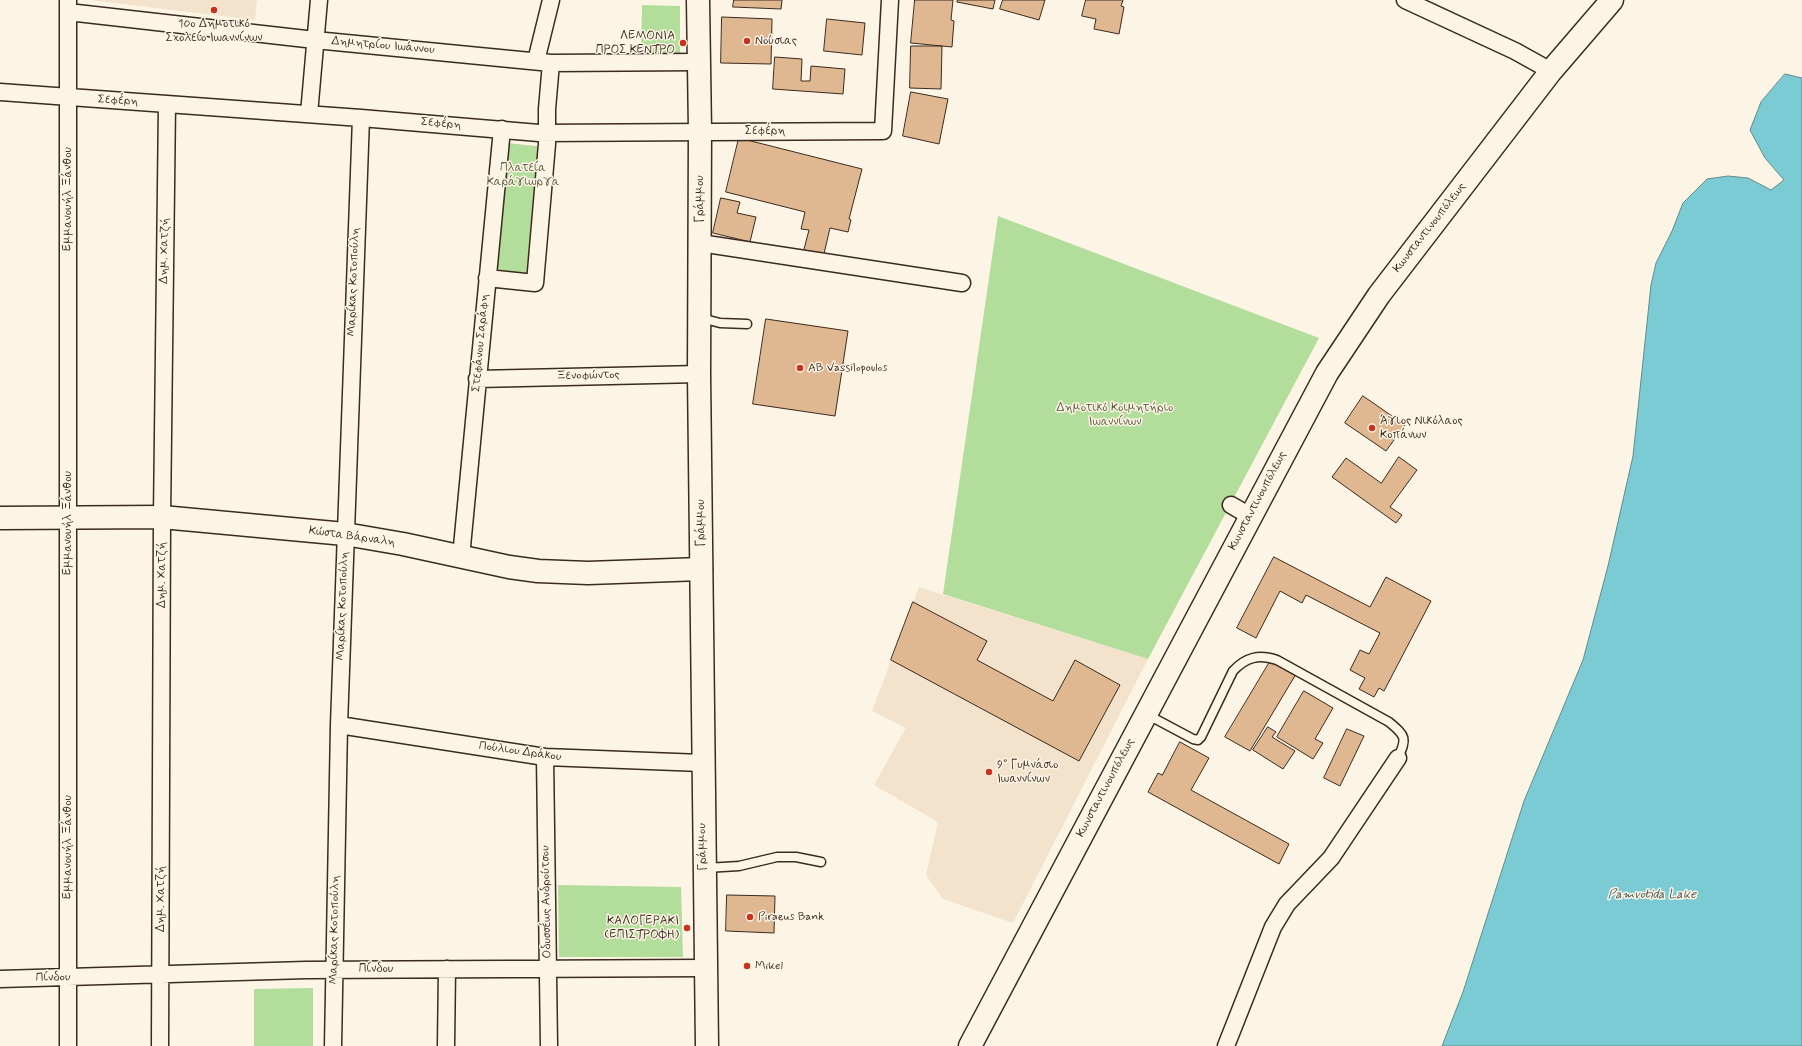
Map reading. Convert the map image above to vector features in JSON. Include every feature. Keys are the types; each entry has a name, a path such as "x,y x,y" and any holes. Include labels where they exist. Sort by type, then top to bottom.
{"main road":[{"name":"Γράμμου","path":"698,0 700,131 699,374 702,763 707,1046"},
{"name":"Κωνσταντινουπόλεως","path":"970,1046 1250,516 1327,373 1349,337 1551,71 1612,0"},
{"name":"Κώστα Βάρναλη","path":"0,518 68,516 162,517 345,534 403,544 509,568 555,572 588,573 701,569"}],"street":[{"path":"309,114 319,0"},
{"path":"487,278 534,283 548,133 544,62 551,0"},
{"path":"692,0 698,0"},
{"name":"Σεφέρη","path":"0,92 548,133 883,131 890,0"},
{"path":"1405,0 1515,51 1551,71"},
{"name":"Δημητρίου Ιωάννου","path":"68,6 315,40 544,62 699,62"},
{"name":"Εμμανουήλ Ξάνθου","path":"68,6 68,1046"},
{"name":"Δημ. Χατζή","path":"160,1046 162,517 167,104"},
{"name":"Μαρίκας Κοτοπούλη","path":"333,1046 339,725 361,118"},
{"name":"Στεφάνου Σαράφη","path":"461,557 502,129"},
{"path":"700,243 962,283"},
{"name":"Ξενοφώντος","path":"477,379 699,374"},
{"path":"1231,506 1250,516"},
{"name":"Πούλιου Δράκου","path":"339,725 545,757 702,763"},
{"name":"Οδυσσέως Ανδρούτσου","path":"545,757 549,1046"},
{"path":"1226,1046 1273,927 1282,912 1297,893 1317,874 1330,858 1398,758"},
{"name":"Πίνδου","path":"0,979 334,969 548,970 705,968"},
{"path":"446,1046 447,969"}],"lane":[{"path":"700,318 720,323 747,324"},
{"path":"1145,714 1193,739 1198,740 1201,737 1233,671 1239,664 1250,658 1266,656 1277,660 1389,722 1399,730 1404,737 1405,743 1398,758"},
{"path":"704,868 739,866 777,857 796,857 821,862"}],"shaded area":[{"name":"10ο Δημοτικό Σχολείο Ιωαννίνων","path":"90,0 257,0 255,20"},
{"path":"919,587 1148,659 1013,923 943,899 926,875 938,822 874,785 906,728 872,711"}],"green space":[{"path":"642,5 680,6 680,55 641,54"},
{"name":"Πλατεία Καράγιωργα","path":"508,143 544,147 531,275 496,271"},
{"name":"Δημοτικό Κοιμητήριο Ιωαννίνων","path":"998,216 1319,338 1148,659 943,594"},
{"path":"558,885 681,887 683,957 559,957"},
{"path":"313,988 313,1046 254,1046 254,989"}],"water":[{"name":"Pamvotida Lake","path":"1785,74 1802,78 1802,1046 1442,1046 1463,992 1524,801 1583,660 1608,566 1633,456 1651,285 1656,263 1672,231 1683,203 1707,179 1728,176 1748,178 1771,190 1784,180 1765,158 1750,130 1761,102"}],"building":[{"path":"734,0 782,0 781,9 733,7"},
{"path":"915,0 953,0 951,20 954,21 952,47 911,43"},
{"path":"958,0 995,0 993,9 957,2"},
{"path":"1003,0 1045,0 1039,20 1000,9"},
{"path":"1086,0 1123,0 1121,6 1124,7 1119,34 1094,29 1096,19 1082,16"},
{"name":"Νούσιας","path":"722,17 772,19 771,64 721,63"},
{"path":"827,19 865,23 862,55 824,51"},
{"path":"911,46 942,46 941,89 910,88"},
{"path":"775,57 802,59 801,81 810,81 811,66 845,69 843,94 773,89"},
{"path":"911,92 948,99 939,144 903,136"},
{"path":"739,138 862,169 849,219 851,220 848,232 830,228 823,258 803,253 809,230 801,229 805,212 726,192"},
{"path":"721,198 740,202 737,213 756,217 750,242 713,233"},
{"name":"AB Vassilopoulos","path":"766,319 848,331 835,416 753,404"},
{"path":"1363,396 1405,425 1386,451 1345,423"},
{"path":"1399,457 1417,470 1390,507 1402,515 1396,523 1332,477 1346,458 1381,483"},
{"path":"1274,557 1370,607 1386,577 1431,601 1384,691 1379,688 1374,697 1359,689 1365,678 1350,670 1360,650 1369,654 1380,633 1306,595 1302,603 1280,591 1256,638 1237,628"},
{"path":"913,602 987,641 977,660 1053,701 1075,660 1120,685 1079,761 891,660"},
{"path":"1271,660 1296,674 1250,751 1225,737"},
{"path":"1304,691 1333,708 1315,739 1323,743 1313,759 1277,737"},
{"path":"1268,727 1276,732 1272,737 1295,751 1283,769 1253,750"},
{"path":"1347,729 1364,736 1340,786 1324,778"},
{"path":"1180,742 1209,758 1191,790 1289,844 1279,864 1148,792 1158,773 1162,775"},
{"name":"Piraeus Bank","path":"727,895 775,896 774,933 726,931"}],"place":[{"name":"10ο Δημοτικό Σχολείο Ιωαννίνων","path":"214,10"},
{"name":"Νούσιας","path":"747,41"},
{"name":"ΛΕΜΟΝΙΑ ΠΡΟΣ ΚΕΝΤΡΟ","path":"683,43"},
{"name":"AB Vassilopoulos","path":"800,368"},
{"name":"Άγιος Νικόλαος Κοπάνων","path":"1372,428"},
{"name":"9° Γυμνάσιο Ιωαννίνων","path":"989,772"},
{"name":"Piraeus Bank","path":"750,917"},
{"name":"ΚΑΛΟΓΕΡΑΚΙ (ΕΠΙΣΤΡΟΦΗ)","path":"687,928"},
{"name":"Mikel","path":"747,966"}]}
